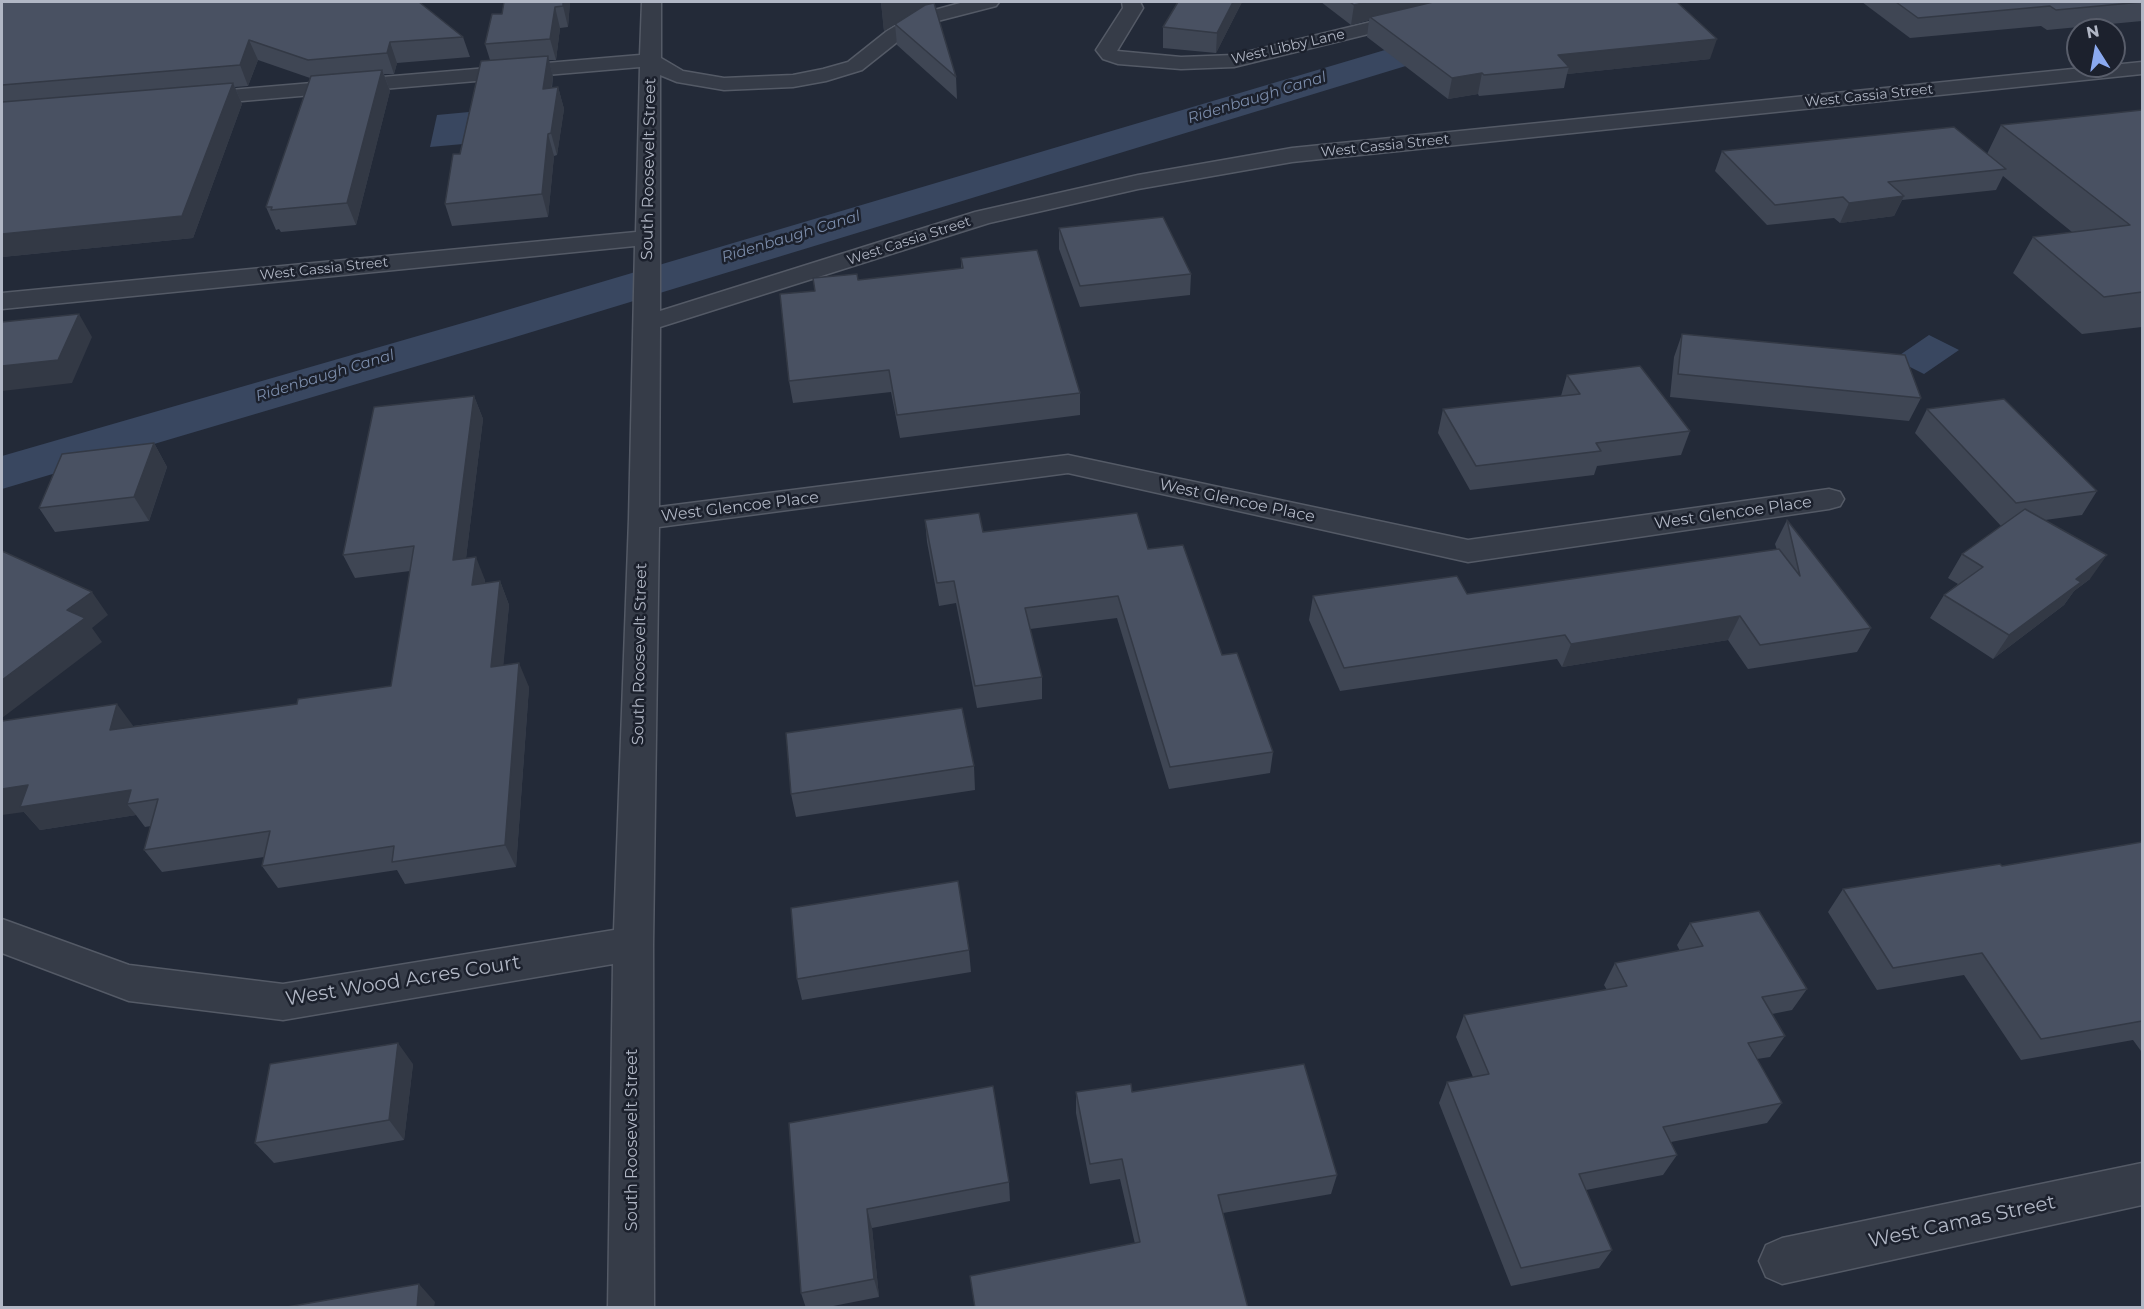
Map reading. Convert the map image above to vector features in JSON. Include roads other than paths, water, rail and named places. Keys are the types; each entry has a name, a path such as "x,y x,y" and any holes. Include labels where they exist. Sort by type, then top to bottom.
{"street":[{"name":"South Roosevelt Street","path":"631,1308 633,944 644,519 651,2"},
{"path":"179,100 650,60 677,76 724,84 793,81 826,75 855,66 894,35 919,21 947,11 988,2"},
{"name":"West Libby Lane","path":"1131,2 1132,8 1106,50 1110,55 1118,58 1181,63 1234,61 1443,10 1434,2"},
{"name":"West Cassia Street","path":"647,295 1138,182 1292,155 2142,68"},
{"name":"West Cassia Street","path":"2,301 647,238"},
{"name":"West Glencoe Place","path":"644,519 1068,464 1468,551 1829,499"},
{"name":"West Wood Acres Court","path":"2,936 129,982 283,1002 633,944"},
{"name":"West Camas Street","path":"1782,1261 2142,1184"}],"water":[{"path":"469,112 463,144 430,147 437,115"},
{"path":"1929,335 1959,350 1924,374 1894,359"}],"waterway":[{"name":"Ridenbaugh Canal","path":"2,473 496,328 1581,2"}]}
